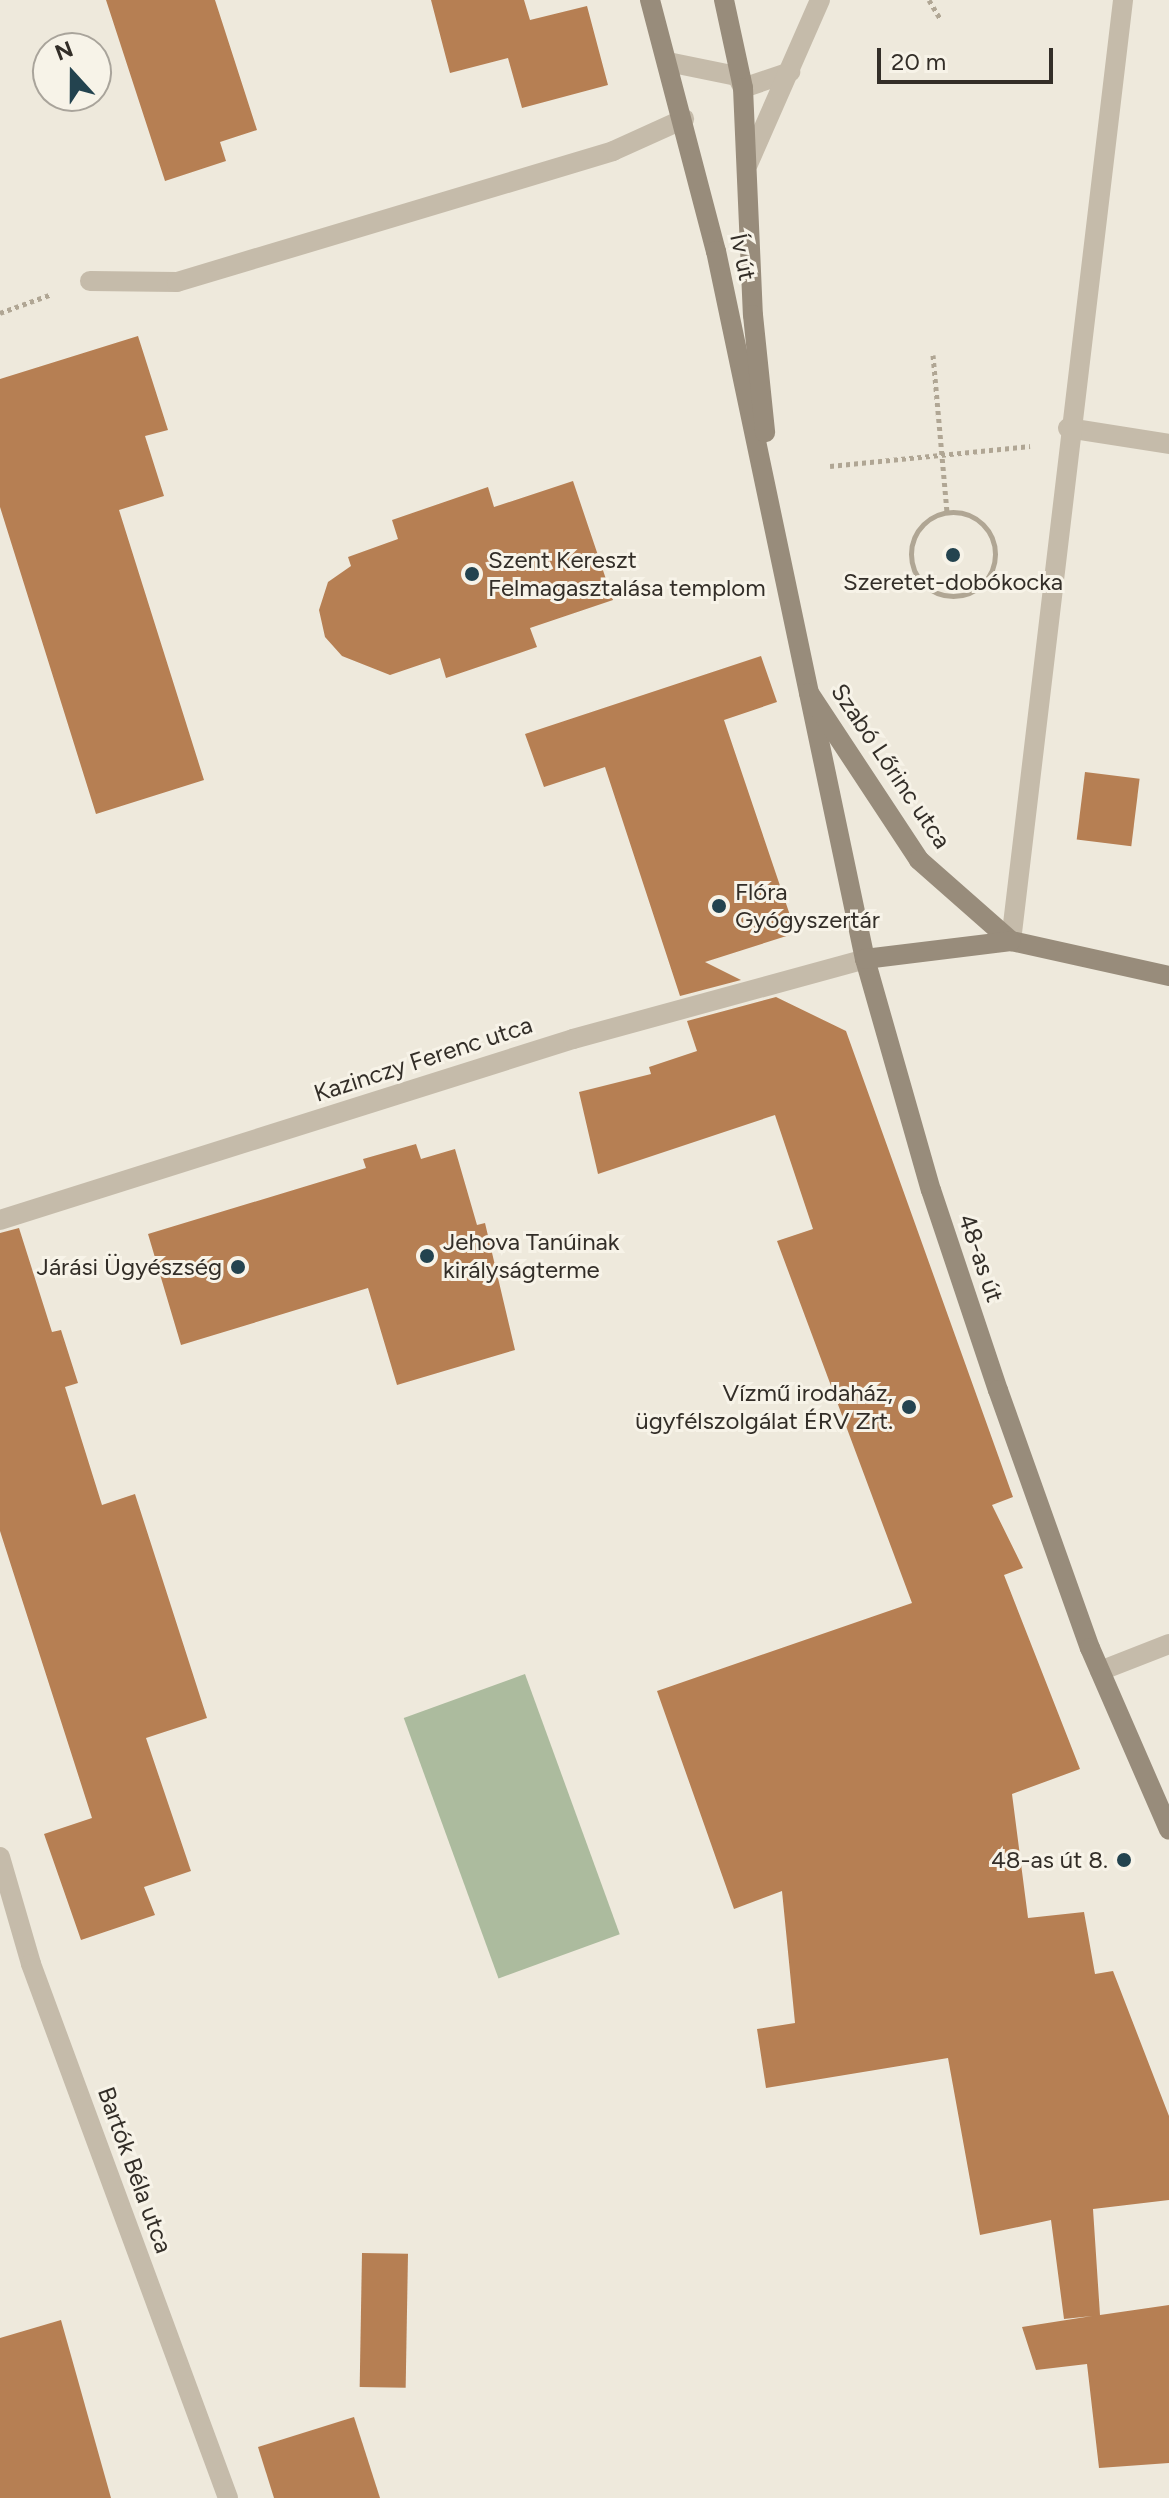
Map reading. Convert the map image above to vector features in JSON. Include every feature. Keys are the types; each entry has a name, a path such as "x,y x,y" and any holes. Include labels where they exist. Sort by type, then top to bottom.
{"main road":[{"name":"Ív út","path":"650,0 684,119 775,527 803,683"},
{"name":"Ív út","path":"724,0 743,88 753,315 775,527"},
{"name":"Szabó Lőrinc utca","path":"803,683 919,860 1011,941"},
{"name":"48-as út","path":"803,683 865,959 931,1190 1100,1671 1169,1830"},
{"name":"Szabó Lőrinc utca","path":"865,959 1011,941 1169,976"}],"street":[{"path":"748,164 820,0"},
{"path":"1011,941 1067,436 1123,0"},
{"path":"668,62 737,76 743,88 790,72"},
{"path":"90,281 177,282 613,151 684,119"},
{"path":"1067,436 1169,444"},
{"name":"Kazinczy Ferenc utca","path":"0,1220 573,1039 865,959"},
{"path":"1100,1671 1169,1644"},
{"name":"Bartók Béla utca","path":"0,1857 31,1964 228,2498"}],"path":[{"path":"929,0 940,18"},
{"path":"0,313 90,281"},
{"path":"933,355 947,512"},
{"path":"830,466 942,455 1067,436"},
{"path":"947,512 973,516 992,535 995,548 991,574 971,593 958,596 931,590 912,566 913,538 921,526 947,512"}],"green space":[{"path":"525,1674 620,1934 499,1978 404,1718"}],"building":[{"path":"106,0 215,0 257,130 220,142 226,161 165,181"},
{"path":"431,0 524,0 530,20 587,6 608,85 522,108 508,58 450,73"},
{"path":"138,336 168,430 145,436 164,496 119,510 204,780 96,814 0,507 0,379"},
{"name":"Szent Kereszt Felmagasztalása templom","path":"573,481 613,600 530,628 537,647 446,678 440,658 390,675 342,656 325,637 319,610 328,582 351,566 348,557 398,539 392,520 488,487 494,507"},
{"path":"761,656 777,702 724,720 796,933 705,962 741,980 680,996 605,767 544,787 525,734"},
{"path":"1085,772 1140,779 1131,846 1077,839"},
{"path":"776,997 846,1031 1013,1497 992,1505 1023,1568 1004,1575 1080,1769 1012,1794 1028,1918 1084,1912 1095,1974 1113,1971 1169,2116 1169,2200 1093,2209 1100,2315 1169,2305 1169,2463 1099,2468 1087,2364 1036,2370 1022,2327 1092,2316 1064,2319 1051,2220 980,2235 948,2058 766,2088 757,2029 795,2023 782,1891 734,1909 657,1691 912,1603 777,1241 813,1229 775,1115 598,1174 579,1092 651,1074 649,1067 697,1051 687,1021"},
{"path":"416,1144 421,1159 455,1149 477,1225 485,1223 515,1350 397,1385 368,1288 181,1345 148,1234 366,1168 363,1159"},
{"path":"19,1228 52,1332 61,1330 78,1383 65,1387 102,1505 135,1494 207,1718 146,1738 191,1871 144,1887 155,1915 81,1940 44,1834 92,1818 0,1531 0,1233"},
{"path":"362,2253 408,2254 406,2388 360,2387"},
{"path":"61,2320 111,2498 0,2498 0,2338"},
{"path":"354,2417 380,2498 274,2498 258,2447"}],"place":[{"name":"Szeretet-dobókocka","path":"953,555"},
{"name":"Szent Kereszt Felmagasztalása templom","path":"472,574"},
{"name":"Flóra Gyógyszertár","path":"719,906"},
{"name":"Jehova Tanúinak királyságterme","path":"427,1256"},
{"name":"Járási Ügyészség","path":"238,1267"},
{"name":"Vízmű irodaház, ügyfélszolgálat ÉRV Zrt.","path":"909,1407"},
{"name":"48-as út 8.","path":"1124,1860"}]}
